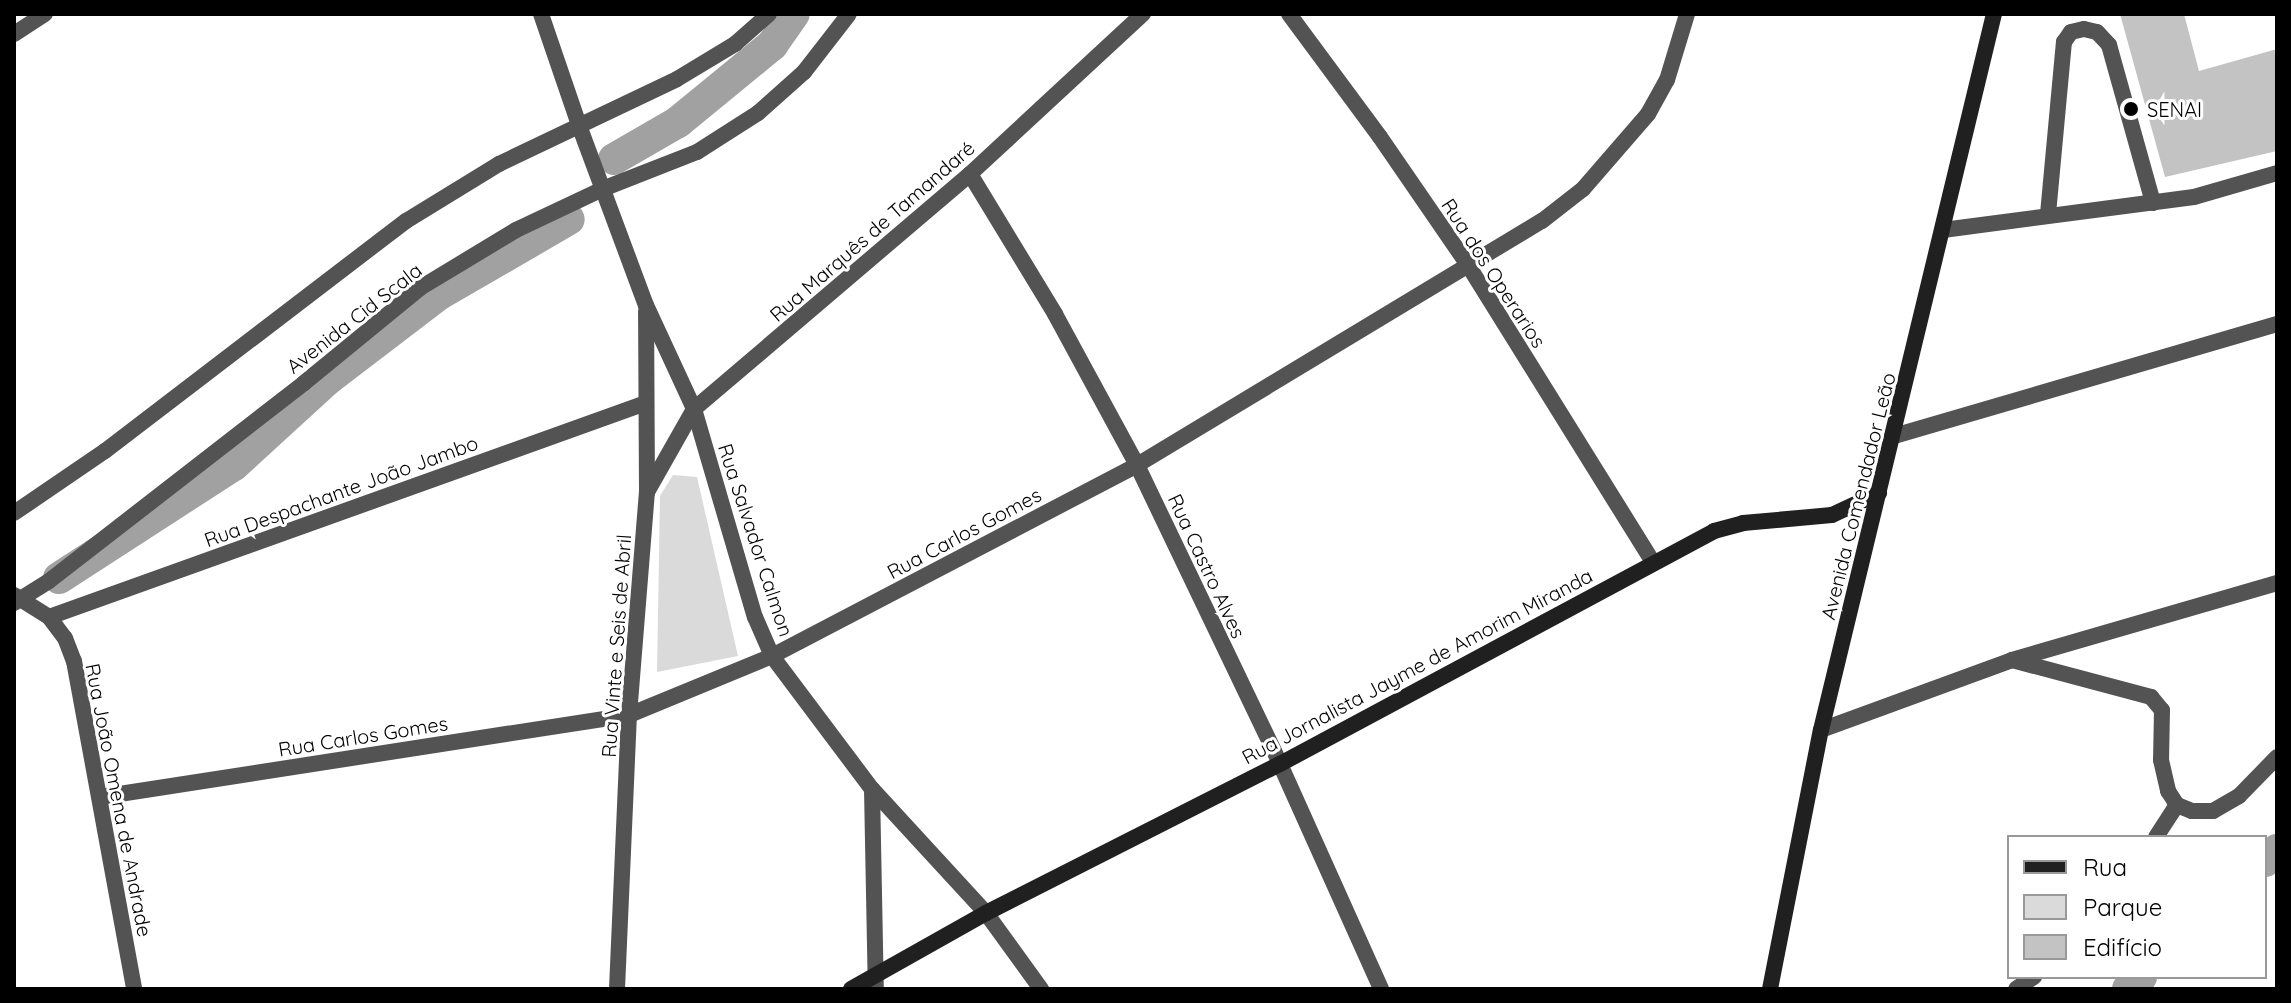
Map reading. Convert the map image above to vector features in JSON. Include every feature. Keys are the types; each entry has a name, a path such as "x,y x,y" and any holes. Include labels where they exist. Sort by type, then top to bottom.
{"main road":[{"name":"Avenida Comendador Leão","path":"1770,989 1821,730 1994,14"},
{"name":"Rua Jornalista Jayme de Amorim Miranda","path":"851,989 876,983 986,913 1280,764 1714,531 1743,523 1832,515 1879,493"}],"street":[{"path":"14,34 45,14"},
{"name":"Rua Salvador Calmon","path":"541,14 646,305 694,409 755,617 772,656 872,789 986,913 1041,989"},
{"path":"14,513 105,451 406,221 499,164 580,128 677,79 735,44 769,14"},
{"name":"Avenida Cid Scala","path":"17,599 304,383 420,288 516,230 605,188 697,152 758,113 804,72 849,14"},
{"name":"Rua Marquês de Tamandaré","path":"647,492 694,409 970,174 1143,14"},
{"name":"Rua dos Operarios","path":"1289,14 1380,137 1468,265 1653,562"},
{"name":"Rua Carlos Gomes","path":"100,797 629,715 772,656 1137,465 1542,221 1583,189 1617,154 1648,114 1667,80 1687,14"},
{"path":"2048,214 2064,42 2071,32 2084,29 2097,32 2109,45 2153,203"},
{"path":"1943,230 2219,192 2277,173"},
{"name":"Rua Castro Alves","path":"970,174 1055,314 1137,465 1280,764 1381,989"},
{"name":"Rua Vinte e Seis de Abril","path":"617,989 629,715 647,492 646,305"},
{"path":"1894,436 2277,324"},
{"name":"Rua Despachante João Jambo","path":"49,617 646,403"},
{"path":"1821,730 2012,660 2277,583"},
{"name":"Rua João Omena de Andrade","path":"17,599 49,617 65,638 74,661 134,989"},
{"path":"2012,660 2151,697 2162,710 2161,760 2168,791 2177,805 2192,811 2213,811 2239,796 2277,757"},
{"path":"872,789 876,983"},
{"path":"2157,835 2177,805"}],"green space":[{"path":"673,475 697,477 738,656 657,672 660,496"}],"building":[{"path":"2120,14 2184,14 2199,71 2277,49 2277,151 2165,177"}],"waterway":[{"path":"614,159 678,122 772,45 794,14"},
{"path":"59,578 234,465 328,379 438,295 569,219"},
{"path":"2267,859 2277,850"},
{"path":"2128,989 2139,979"}],"place":[{"name":"SENAI","path":"2131,109"}]}
